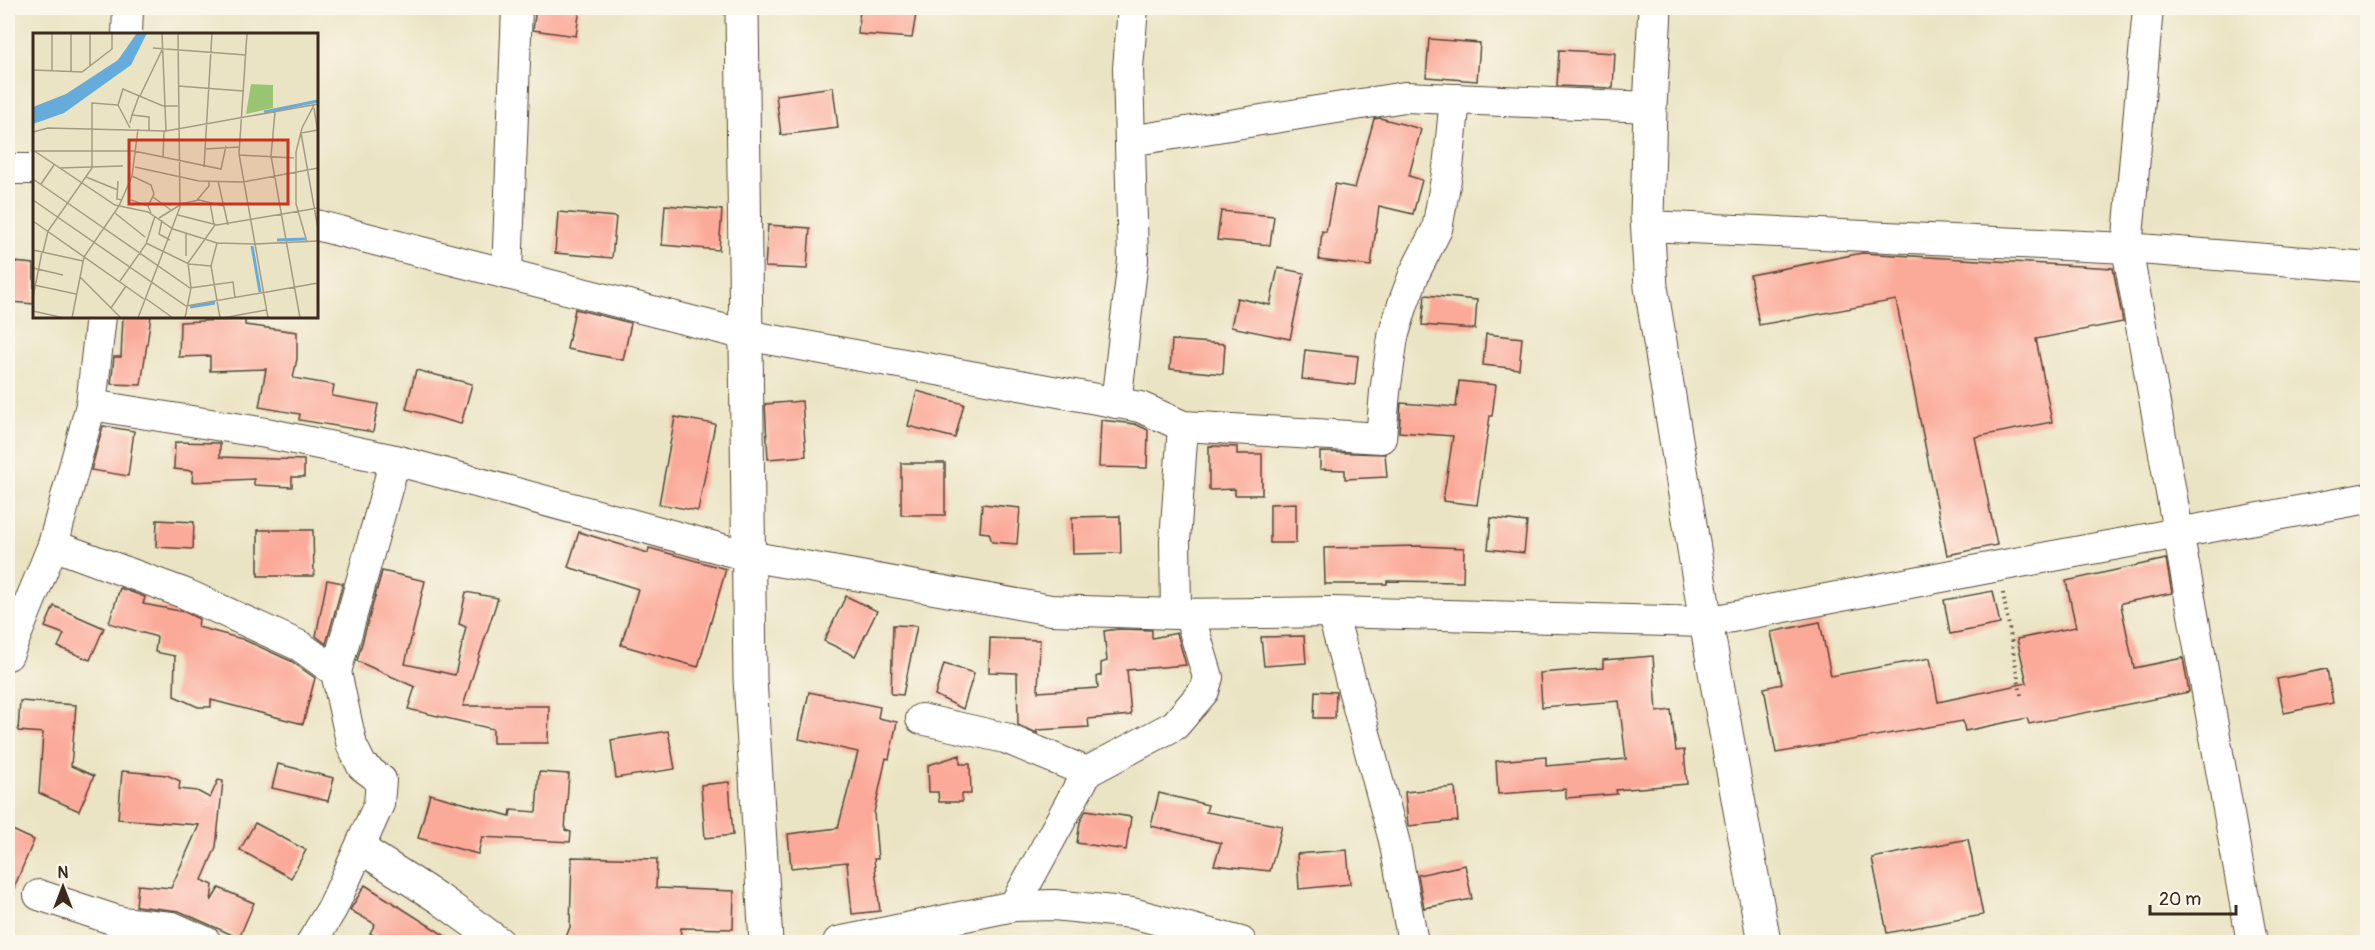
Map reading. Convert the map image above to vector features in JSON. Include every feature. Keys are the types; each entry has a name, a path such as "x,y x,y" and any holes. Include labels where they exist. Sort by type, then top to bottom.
{"street":[{"path":"127,33 128,8"},
{"path":"507,274 518,8"},
{"path":"742,8 750,679 766,942"},
{"path":"1116,403 1133,260 1128,68 1133,8"},
{"path":"1655,8 1650,107 1648,226 1651,287 1706,622 1764,942"},
{"path":"2148,8 2127,248 2252,942"},
{"path":"1130,141 1405,97 1650,107"},
{"path":"318,226 746,335 1140,407 1183,426 1381,438 1393,337 1415,272 1437,229 1448,168 1455,99"},
{"path":"8,169 33,169"},
{"path":"1648,226 2127,248 2367,267"},
{"path":"8,655 53,545 91,405 101,318"},
{"path":"91,405 266,433 395,460 748,556 1051,610 1183,614 1332,612 1706,622 2367,498"},
{"path":"1014,906 1087,772 1175,725 1204,691 1208,677 1183,614 1175,541 1183,426"},
{"path":"312,942 333,908 379,804 381,780 362,766 352,746 336,672 395,460"},
{"path":"53,545 186,594 300,646 336,672"},
{"path":"1332,612 1394,840 1413,942"},
{"path":"921,719 1005,738 1087,772"},
{"path":"360,848 441,900 499,942"},
{"path":"39,895 122,922 172,927 206,942"},
{"path":"838,942 1014,906 1054,905 1132,913 1212,939 1241,942"}],"path":[{"path":"1999,566 2021,695"}],"building":[{"path":"536,8 580,8 576,36 533,30"},
{"path":"860,8 917,8 912,38 858,34"},
{"path":"1429,39 1480,43 1477,81 1426,77"},
{"path":"1559,50 1615,53 1613,88 1557,86"},
{"path":"833,87 838,128 781,135 776,95"},
{"path":"1380,118 1421,129 1409,176 1422,180 1413,214 1379,206 1371,266 1319,260 1322,231 1326,232 1335,184 1355,188 1374,119"},
{"path":"665,205 722,210 719,250 662,245"},
{"path":"1221,211 1274,216 1270,245 1217,240"},
{"path":"558,212 616,217 612,258 555,253"},
{"path":"768,225 810,228 807,269 765,267"},
{"path":"1862,253 2113,268 2123,322 2036,339 2052,422 1975,437 1997,545 1947,555 1896,300 1759,325 1750,275"},
{"path":"14,262 33,264 33,304 11,302"},
{"path":"1278,268 1304,273 1290,339 1231,327 1237,298 1270,305"},
{"path":"1425,295 1477,300 1475,329 1422,325"},
{"path":"575,309 631,323 623,360 567,349"},
{"path":"123,318 151,318 141,385 111,384 114,357 121,357"},
{"path":"245,319 245,325 297,332 297,359 293,378 334,385 332,396 378,404 373,432 299,420 300,414 259,407 266,369 210,371 210,356 179,357 180,322"},
{"path":"1486,334 1522,338 1519,369 1483,365"},
{"path":"1172,340 1225,344 1223,374 1170,369"},
{"path":"1305,350 1358,356 1355,385 1302,379"},
{"path":"416,370 472,384 461,424 406,409"},
{"path":"1459,381 1496,385 1477,505 1443,501 1453,436 1399,432 1401,403 1456,407"},
{"path":"917,391 964,404 955,438 908,426"},
{"path":"802,401 806,456 768,459 765,404"},
{"path":"675,417 715,424 698,511 659,504"},
{"path":"1101,420 1135,424 1148,430 1147,468 1099,467"},
{"path":"103,426 134,431 128,476 91,470"},
{"path":"175,442 220,443 220,457 304,460 304,477 292,477 292,487 254,485 254,479 192,482 193,471 174,469"},
{"path":"1209,446 1237,447 1237,454 1262,454 1262,495 1235,495 1235,489 1209,490"},
{"path":"1320,452 1385,454 1387,477 1345,479 1345,470 1320,469"},
{"path":"901,463 945,463 945,515 901,515"},
{"path":"1296,503 1296,543 1270,543 1270,504"},
{"path":"982,504 1020,508 1017,544 992,542 989,533 980,532"},
{"path":"1120,516 1121,553 1073,554 1072,517"},
{"path":"1491,518 1527,522 1524,553 1488,549"},
{"path":"157,520 194,522 193,549 156,547"},
{"path":"258,530 313,530 314,576 258,576"},
{"path":"579,532 648,553 649,548 726,569 698,667 621,645 638,589 568,567"},
{"path":"1419,546 1464,548 1463,582 1387,581 1387,584 1325,584 1324,548"},
{"path":"2166,559 2172,593 2121,605 2134,668 2183,658 2189,692 2029,724 2027,718 1965,731 1963,721 1776,753 1764,688 1782,684 1771,632 1820,622 1831,676 1930,658 1938,702 2027,683 2017,639 2076,627 2066,581"},
{"path":"382,571 425,581 405,664 455,675 466,627 459,624 466,592 498,598 463,706 549,706 548,743 493,743 493,729 408,709 415,687 357,661"},
{"path":"327,580 343,583 326,644 316,636"},
{"path":"120,588 145,597 143,604 185,612 199,619 198,627 242,639 291,661 315,678 303,724 211,700 211,707 198,707 174,696 175,656 155,652 157,637 109,623"},
{"path":"1993,591 2000,624 1950,634 1944,600"},
{"path":"846,596 877,611 855,656 824,641"},
{"path":"54,606 104,628 90,660 58,647 64,634 45,627"},
{"path":"893,625 917,626 903,695 891,694"},
{"path":"1152,630 1152,638 1177,633 1186,665 1127,670 1131,715 1088,719 1089,727 1037,730 1037,733 1018,725 1017,673 989,672 990,638 1040,640 1038,692 1098,688 1097,677 1101,675 1101,663 1107,661 1104,631"},
{"path":"1304,636 1306,663 1264,666 1261,637"},
{"path":"1653,656 1657,712 1671,710 1676,751 1684,750 1687,784 1616,790 1617,794 1566,798 1566,789 1498,794 1496,761 1546,757 1546,766 1626,759 1619,701 1542,707 1540,673 1603,668 1603,660"},
{"path":"944,664 974,673 963,709 935,695"},
{"path":"2327,669 2333,703 2284,713 2277,679"},
{"path":"1315,691 1336,692 1335,718 1314,718"},
{"path":"809,692 880,707 878,718 897,722 889,759 886,758 874,813 878,859 874,859 880,911 852,914 847,862 791,868 788,834 838,828 858,752 799,739"},
{"path":"20,701 76,705 71,766 94,776 79,811 39,793 43,733 18,731"},
{"path":"668,731 675,769 616,778 611,740"},
{"path":"960,755 960,764 970,764 971,794 962,794 962,802 939,802 938,792 929,792 928,765"},
{"path":"278,764 334,778 328,801 272,788"},
{"path":"122,771 167,775 180,781 179,789 197,791 210,798 218,780 223,781 216,847 202,880 213,885 211,901 219,888 254,903 239,938 179,911 136,906 138,885 171,888 199,825 118,819"},
{"path":"539,772 569,774 565,830 571,832 570,842 482,837 478,854 418,838 430,794 510,816 511,810 536,812"},
{"path":"729,782 733,835 705,838 701,785"},
{"path":"1455,787 1458,821 1408,826 1405,792"},
{"path":"1159,793 1208,805 1206,812 1282,826 1270,871 1214,865 1221,843 1151,826"},
{"path":"1086,810 1131,817 1126,850 1077,843 1080,822"},
{"path":"255,823 306,850 291,878 240,850"},
{"path":"8,828 34,840 8,902"},
{"path":"1968,839 1983,915 1887,933 1872,858"},
{"path":"1347,850 1350,884 1299,889 1297,854"},
{"path":"572,857 657,859 656,888 734,891 733,929 681,928 680,942 564,942 570,927"},
{"path":"1465,865 1472,899 1424,908 1418,875"},
{"path":"365,885 455,942 385,942 370,933 375,924 350,910"}]}
